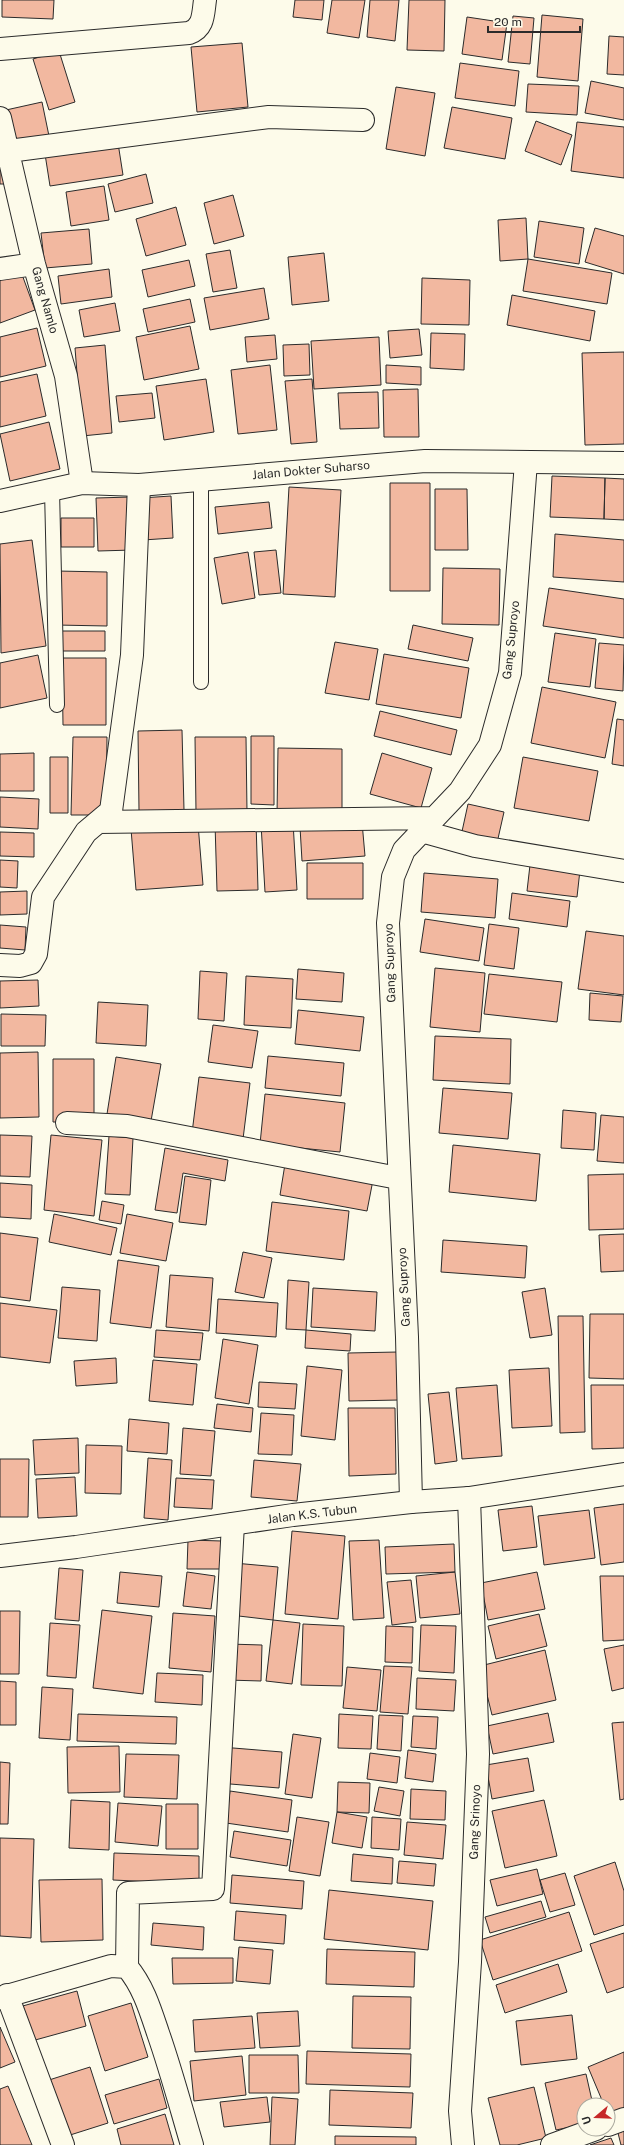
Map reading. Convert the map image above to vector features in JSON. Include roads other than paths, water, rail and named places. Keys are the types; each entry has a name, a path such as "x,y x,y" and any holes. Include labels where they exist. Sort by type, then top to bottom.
{"street":[{"path":"0,49 189,33 195,31 201,24 205,0"},
{"path":"9,151 269,117 363,120"},
{"name":"Gang Namlo","path":"0,118 9,151 34,264 66,376 82,483"},
{"path":"0,269 34,264"},
{"name":"Jalan Dokter Suharso","path":"0,501 82,483 139,484 425,461 624,463"},
{"name":"Gang Suproyo","path":"412,1502 407,1337 398,1178 388,923 393,877 404,850 460,791 490,745 510,673 526,462"},
{"path":"0,966 20,966 31,963 36,954 43,897 86,832 111,811 132,655 139,484"},
{"path":"98,822 427,825 475,846 624,871"},
{"path":"67,1123 127,1126 398,1178"},
{"name":"Jalan K.S. Tubun","path":"0,1556 76,1547 233,1524 412,1502 469,1498 624,1474"},
{"name":"Gang Srinoyo","path":"463,2145 460,2111 470,1962 478,1754 469,1498"},
{"path":"192,2145 170,2066 149,2006 138,1980 127,1967 128,1893 213,1889 233,1524"},
{"path":"63,2145 4,1996 111,1966 127,1967"},
{"path":"552,2145 576,2136"}],"lane":[{"path":"201,479 201,682"},
{"path":"52,490 57,705"}]}
